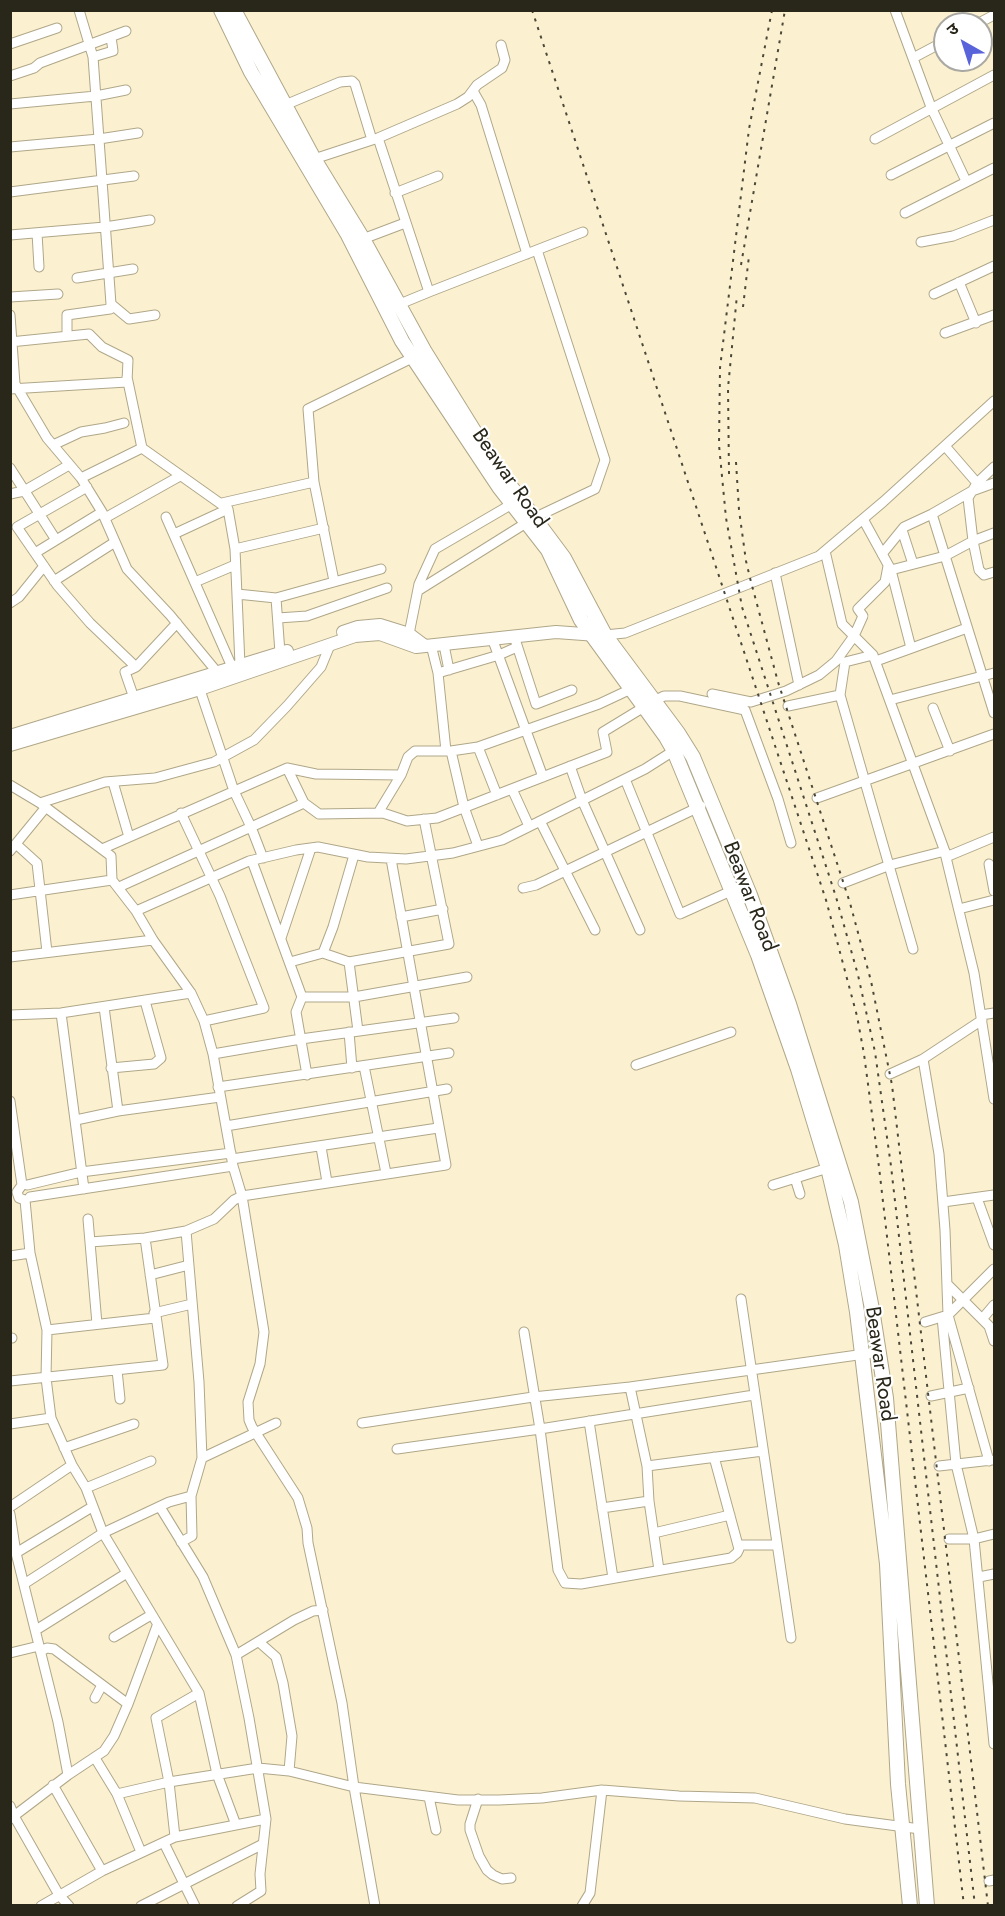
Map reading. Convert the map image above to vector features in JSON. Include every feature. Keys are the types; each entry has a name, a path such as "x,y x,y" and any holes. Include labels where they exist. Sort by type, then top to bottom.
{"main road":[{"name":"Beawar Road","path":"221,10 277,119 399,304 425,352 531,520 576,610 598,635 679,747 697,808 851,1202 886,1398 927,1905"},
{"name":"Beawar Road","path":"234,10 358,242 384,309 412,358 512,504 531,520"},
{"name":"Beawar Road","path":"598,635 631,689 649,704"},
{"name":"Beawar Road","path":"679,747 693,756 746,883 789,1004 825,1138 828,1168 846,1245 863,1354 888,1564 898,1784 910,1905"}],"street":[{"path":"68,336 67,315 110,309 111,304 93,57 79,10"},
{"path":"895,10 932,107 966,181"},
{"path":"10,44 57,28"},
{"path":"10,76 126,31"},
{"path":"93,57 113,51 111,37"},
{"path":"314,159 375,139 457,104 468,97 477,85 497,72 505,63 501,45"},
{"path":"913,58 933,47"},
{"path":"875,139 932,107 993,79"},
{"path":"285,105 339,82 352,81 355,84 429,292"},
{"path":"10,104 96,96 126,90"},
{"path":"473,91 481,105 527,254"},
{"path":"891,175 994,123"},
{"path":"10,147 138,133"},
{"path":"905,213 994,168"},
{"path":"10,192 134,176"},
{"path":"395,193 438,176"},
{"path":"10,235 105,227 150,220"},
{"path":"921,242 953,236 994,220"},
{"path":"358,242 405,223"},
{"path":"384,309 583,232"},
{"path":"37,233 39,267"},
{"path":"419,590 531,520 595,489 605,460 537,250"},
{"path":"934,294 994,266"},
{"path":"77,278 133,269"},
{"path":"959,282 976,323"},
{"path":"10,297 58,294"},
{"path":"111,304 129,319 155,315"},
{"path":"10,315 14,389 53,445 87,487 104,515 127,569 218,672"},
{"path":"945,333 994,315"},
{"path":"11,342 89,334 102,347 128,360 127,382 14,389"},
{"path":"334,581 314,482 308,410 412,358"},
{"path":"127,377 142,448 225,506 235,549 236,666"},
{"path":"10,745 355,636 380,634 411,646 428,646 492,638 515,642 556,632 598,635 625,633 819,556 994,401"},
{"path":"53,445 81,432 124,423"},
{"path":"945,446 974,487"},
{"path":"81,478 142,448"},
{"path":"10,494 24,491 69,465"},
{"path":"882,554 902,530 974,487 994,467"},
{"path":"10,468 41,513 56,540"},
{"path":"35,553 180,476"},
{"path":"174,534 225,506 314,482"},
{"path":"974,487 994,483"},
{"path":"87,487 16,527 54,580 90,623 136,668"},
{"path":"974,487 968,498 973,541 981,573 984,575 994,572"},
{"path":"409,634 419,584 435,549 512,504"},
{"path":"932,514 967,628 993,702 994,713"},
{"path":"166,517 236,666"},
{"path":"863,519 889,568 911,648"},
{"path":"235,549 324,528"},
{"path":"902,530 913,564"},
{"path":"889,568 945,556 994,533"},
{"path":"54,580 115,542"},
{"path":"825,551 842,624 874,658 945,854 974,973 981,1018 991,1053 994,1099"},
{"path":"195,582 235,565"},
{"path":"10,603 19,597 44,566"},
{"path":"712,694 751,702 799,685 819,675 836,661 854,636 863,616 858,609 885,582 889,568"},
{"path":"237,594 276,598 381,569"},
{"path":"776,573 799,685"},
{"path":"278,618 307,616 387,588"},
{"path":"276,598 280,653"},
{"path":"134,698 125,672 136,668 177,623"},
{"path":"10,736 134,698 198,684 218,672 358,627 380,625 409,634 428,646 438,673 449,751 464,807 478,846"},
{"path":"913,949 840,695 845,662 874,658 911,648 967,628"},
{"path":"492,638 543,777"},
{"path":"438,673 498,655 515,642"},
{"path":"515,642 536,704 572,690"},
{"path":"47,952 37,863 13,848 43,805 105,782 155,778 223,758 254,740 287,706 322,664 330,645"},
{"path":"444,645 449,670"},
{"path":"890,700 994,674"},
{"path":"198,684 234,791 263,858"},
{"path":"378,813 401,775 408,758 415,751 449,751 478,747 599,704 631,689"},
{"path":"788,706 840,695"},
{"path":"287,768 304,803 319,814 378,813 407,822 437,818 607,752 603,732 664,696 680,696 746,710 791,843"},
{"path":"933,708 950,751"},
{"path":"817,798 994,734"},
{"path":"478,747 497,795"},
{"path":"136,911 252,861 311,848 318,847 354,855 391,859 453,853 502,840 625,778 679,747"},
{"path":"570,766 582,800 640,930"},
{"path":"102,849 287,768 316,774 401,775"},
{"path":"625,778 680,914 746,883"},
{"path":"113,782 129,837"},
{"path":"10,785 43,805 111,856 116,883 191,993 204,1021 213,1054 232,1159 242,1196 264,1332 260,1364 248,1402 249,1420 298,1498 307,1528 308,1543 342,1703 375,1905"},
{"path":"512,789 529,826"},
{"path":"524,888 536,885 711,801"},
{"path":"10,895 116,883 199,851 304,803"},
{"path":"181,813 212,879 264,1008 204,1021"},
{"path":"290,962 322,953 349,962 449,944 424,819"},
{"path":"540,821 595,930"},
{"path":"843,883 890,865 945,854 994,837"},
{"path":"281,938 311,848"},
{"path":"322,953 333,927 354,855"},
{"path":"90,1242 145,1238 186,1231 214,1219 234,1200 242,1196 446,1165 391,859"},
{"path":"252,861 302,997 296,1012 307,1075"},
{"path":"989,864 994,891"},
{"path":"958,909 994,900"},
{"path":"401,917 443,909"},
{"path":"10,957 153,940"},
{"path":"349,962 354,997 352,1068"},
{"path":"302,997 354,997 467,977"},
{"path":"10,1015 61,1013 191,993"},
{"path":"111,1068 154,1064 161,1058 146,1001"},
{"path":"104,1007 118,1111"},
{"path":"61,1013 84,1189"},
{"path":"890,1074 923,1059 981,1018 994,1013"},
{"path":"213,1054 301,1039 454,1018"},
{"path":"636,1065 731,1032"},
{"path":"75,1120 307,1075 449,1053"},
{"path":"923,1059 939,1154 943,1202 947,1284 945,1316 948,1391 956,1464 974,1539 979,1577 994,1744"},
{"path":"364,1066 386,1173"},
{"path":"226,1126 447,1089"},
{"path":"10,1101 20,1192 30,1253 47,1330 46,1378 51,1418 72,1465 86,1488 103,1533 199,1693 217,1774 236,1825"},
{"path":"20,1192 81,1172 159,1162 232,1159 438,1128"},
{"path":"321,1147 327,1182"},
{"path":"20,1192 84,1189 184,1173 232,1159"},
{"path":"159,1162 184,1173"},
{"path":"773,1185 828,1168"},
{"path":"795,1178 800,1194"},
{"path":"943,1202 994,1196"},
{"path":"977,1198 994,1245"},
{"path":"88,1219 96,1324"},
{"path":"181,1542 192,1536 191,1496 202,1458 199,1382 186,1231"},
{"path":"10,1381 163,1365 145,1238"},
{"path":"10,1256 30,1253"},
{"path":"150,1275 189,1265"},
{"path":"925,1322 945,1316 994,1269"},
{"path":"947,1284 983,1318 989,1326 994,1341"},
{"path":"741,1299 792,1638"},
{"path":"47,1330 155,1316 192,1304"},
{"path":"983,1318 994,1305"},
{"path":"939,1466 993,1460 945,1316"},
{"path":"524,1332 540,1429 558,1570 565,1582 581,1584 730,1558 737,1553 738,1545 714,1457"},
{"path":"362,1423 533,1397 630,1387 879,1352"},
{"path":"117,1370 120,1399"},
{"path":"630,1387 647,1466 649,1502 659,1570"},
{"path":"931,1396 969,1388"},
{"path":"397,1449 754,1395"},
{"path":"10,1424 51,1418"},
{"path":"589,1421 613,1578"},
{"path":"202,1458 276,1423"},
{"path":"64,1448 134,1424"},
{"path":"647,1466 763,1451"},
{"path":"86,1488 151,1461"},
{"path":"10,1506 72,1465"},
{"path":"24,1584 103,1533 169,1502 191,1496"},
{"path":"602,1508 649,1502"},
{"path":"16,1553 92,1507"},
{"path":"160,1507 203,1577 236,1655 258,1768 266,1820 261,1891 237,1905"},
{"path":"10,1514 16,1553 58,1722 68,1775"},
{"path":"654,1533 730,1515"},
{"path":"949,1539 974,1539 994,1534"},
{"path":"738,1545 777,1545"},
{"path":"36,1630 127,1573"},
{"path":"979,1577 994,1574"},
{"path":"236,1655 304,1615 323,1610"},
{"path":"114,1637 151,1615"},
{"path":"69,1905 59,1895 12,1814 95,1758 109,1745 128,1704 157,1626"},
{"path":"259,1642 276,1657 283,1683 292,1736 289,1771"},
{"path":"10,1653 40,1648 54,1649 128,1704"},
{"path":"95,1698 102,1685"},
{"path":"175,1837 169,1782 156,1719 199,1693"},
{"path":"95,1758 117,1794 141,1852"},
{"path":"117,1794 169,1782 258,1768 289,1771 354,1787 458,1800 542,1798 602,1790 679,1796 755,1798 845,1819 920,1829"},
{"path":"54,1785 102,1871"},
{"path":"582,1905 590,1893 602,1790"},
{"path":"429,1797 436,1830"},
{"path":"478,1799 470,1824 478,1857 493,1875 511,1878"},
{"path":"41,1905 102,1871 175,1837 266,1820"},
{"path":"164,1843 195,1905"},
{"path":"141,1905 263,1844"}],"railway":[{"path":"532,10 826,900 857,1016 879,1167 964,1906"},
{"path":"772,10 749,129 720,368 719,445 726,518 742,607 836,897 858,975 875,1052 891,1166 975,1906"},
{"path":"741,265 785,10"},
{"path":"743,307 749,256"},
{"path":"729,474 728,388 737,295"},
{"path":"736,462 739,510 751,582 778,682 850,903 871,981 892,1085 988,1906"}]}
